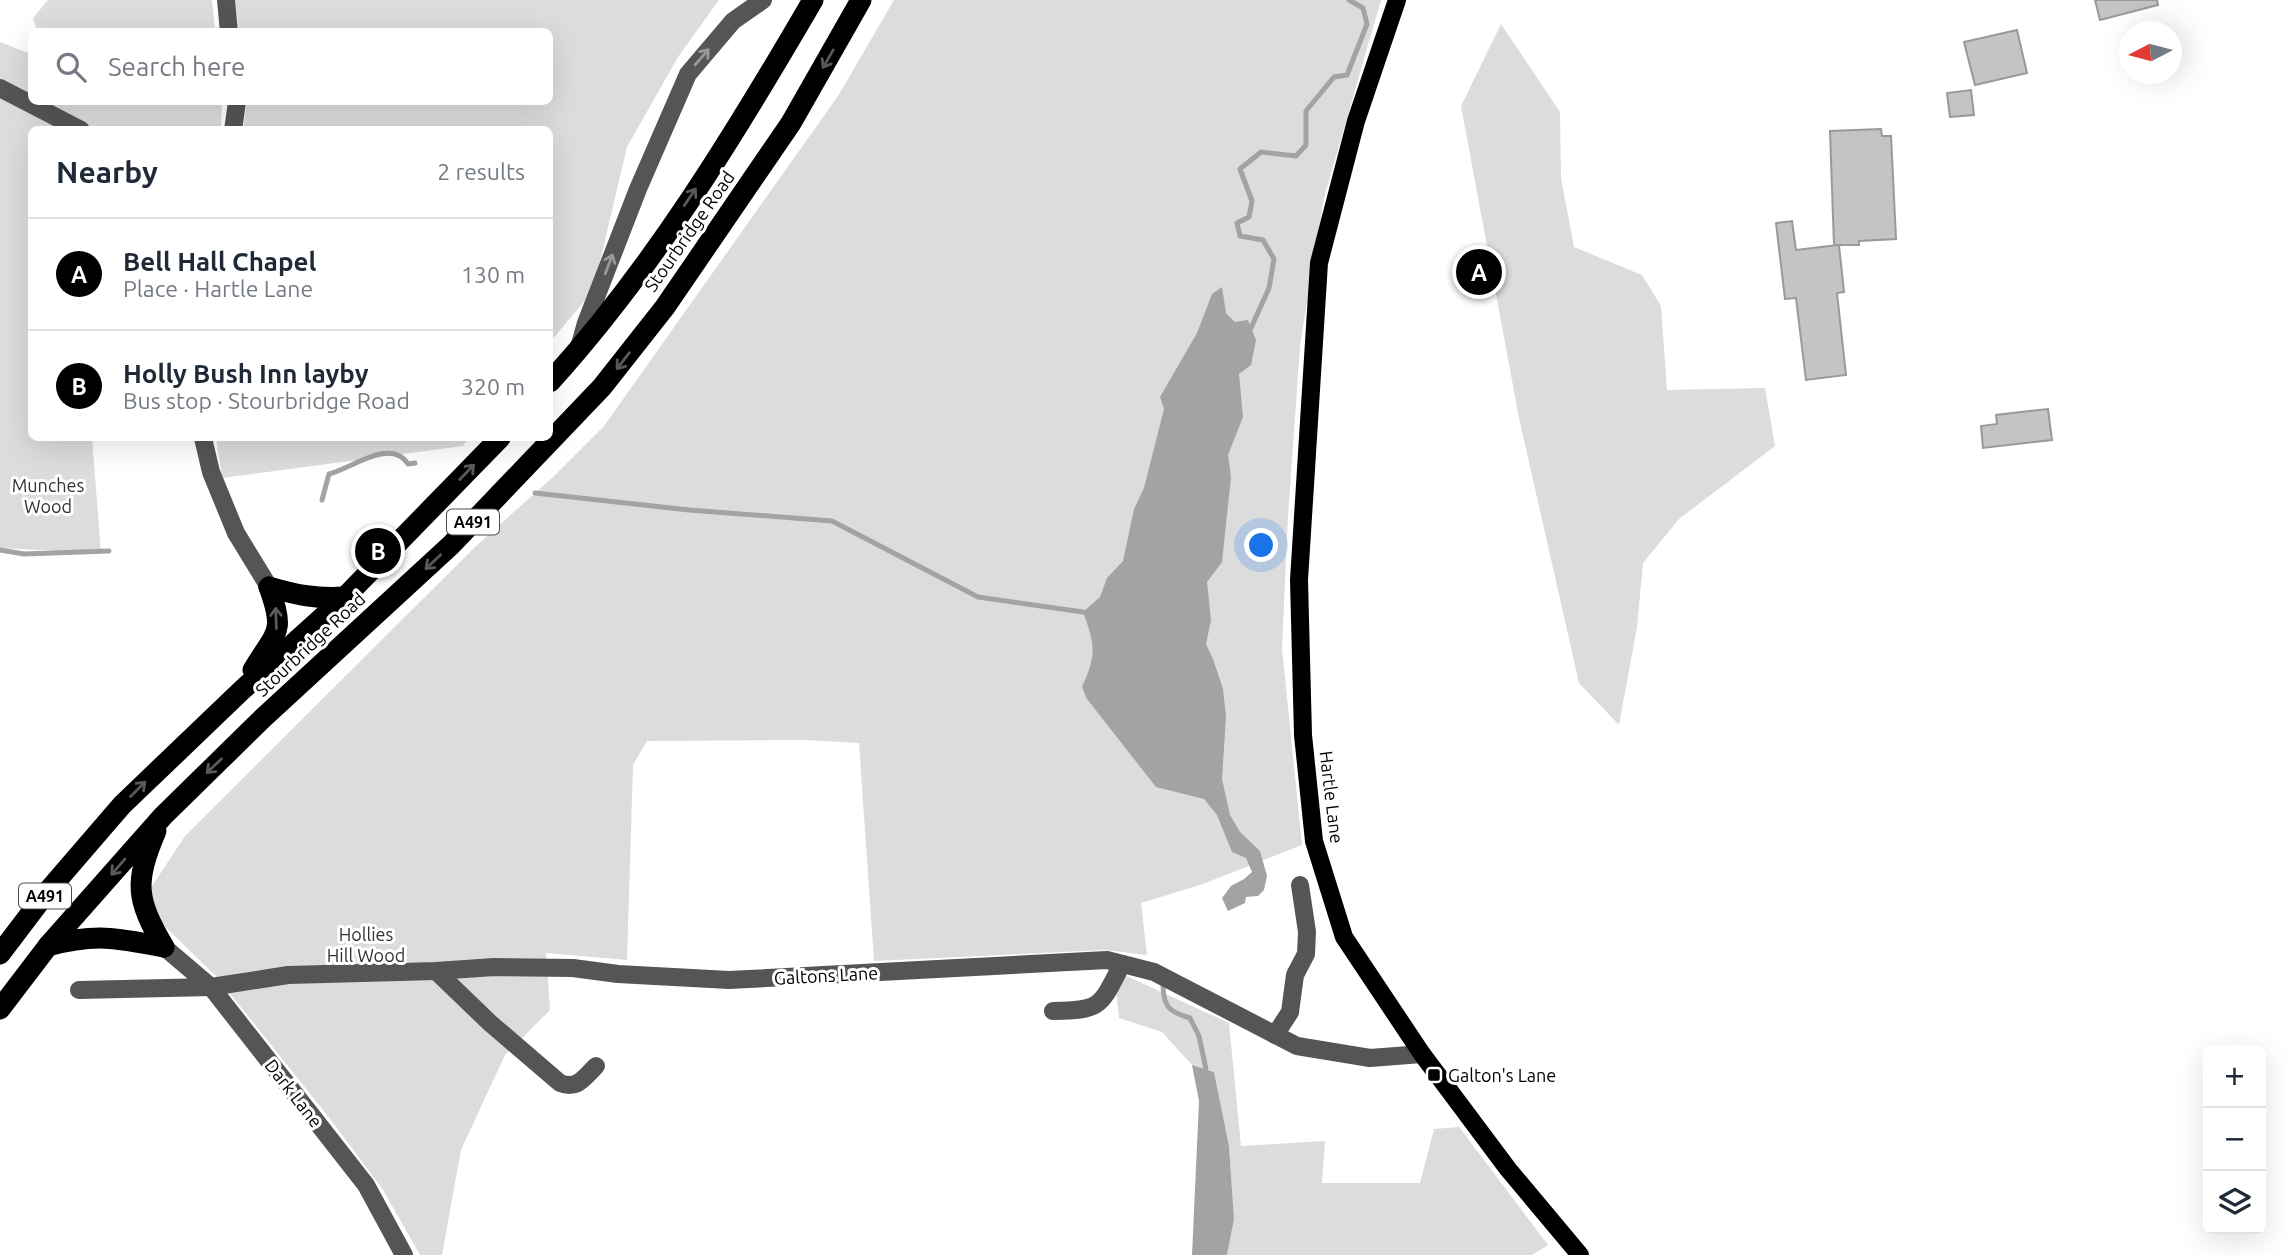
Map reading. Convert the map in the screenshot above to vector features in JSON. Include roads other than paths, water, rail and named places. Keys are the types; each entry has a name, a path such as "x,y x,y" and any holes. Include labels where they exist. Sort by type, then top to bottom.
{"highway":[{"name":"Stourbridge Road","path":"553,379 629,288 744,118 813,0"},
{"name":"Stourbridge Road","path":"553,438 602,387 665,307 791,124 861,0"},
{"name":"Stourbridge Road","path":"0,954 47,892 122,805 242,690 345,597 497,441"},
{"name":"Stourbridge Road","path":"0,1009 48,946 163,816 263,718 451,545 550,441"},
{"path":"269,587 320,599 345,597"},
{"path":"242,690 276,636 278,620 269,587"},
{"path":"163,816 147,853 140,888 147,917 164,947"},
{"path":"48,946 81,938 114,937 164,947"}],"main road":[{"name":"Hartle Lane","path":"1397,0 1356,121 1319,263 1299,580 1303,735 1314,841 1344,937 1422,1054 1508,1169 1580,1255"}],"street":[{"path":"226,0 229,28"},
{"path":"578,351 586,323 638,189 688,74 733,21 763,0"},
{"path":"0,88 28,103"},
{"path":"32,105 72,126"},
{"path":"234,126 237,105"},
{"path":"204,441 211,472 236,533 269,587"},
{"path":"1275,1035 1290,1012 1295,975 1306,954 1307,932 1300,885"},
{"name":"Dark Lane","path":"164,947 211,987 366,1185 404,1255"},
{"name":"Galtons Lane","path":"79,990 211,987 288,975 494,967 573,968 618,974 729,980 1107,960 1154,972 1297,1046 1370,1058 1422,1054"},
{"path":"1053,1011 1094,1007 1107,993 1122,964"},
{"path":"436,971 490,1023 560,1083 569,1087 578,1085 596,1066"}],"waterway":[{"path":"1251,328 1269,288 1274,259 1263,240 1240,236 1237,223 1249,217 1252,201 1240,169 1261,152 1296,156 1306,145 1306,111 1334,77 1347,75 1367,24 1363,8 1349,0"},
{"path":"322,500 329,474 371,457 392,453 401,456 408,464 415,463"},
{"path":"535,493 689,510 832,521 978,597 1083,612"},
{"path":"0,550 24,554 109,551"},
{"path":"1163,987 1169,1008 1190,1018 1199,1036 1206,1069"}],"place":[{"name":"Bell Hall Chapel","path":"1479,272"},
{"name":"Holly Bush Inn layby","path":"378,551"},
{"name":"Galton's Lane","path":"1434,1075"}],"park label":[{"name":"Munches Wood","path":"48,495"},
{"name":"Hollies Hill Wood","path":"366,944"}]}
